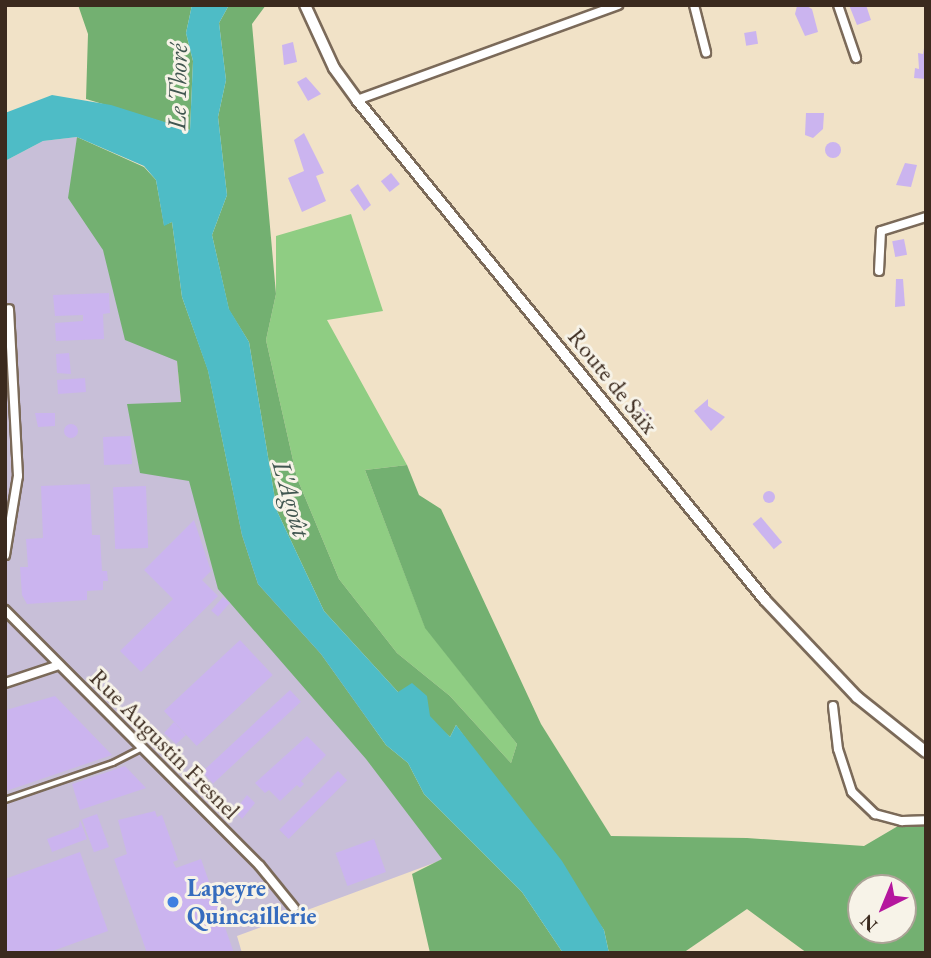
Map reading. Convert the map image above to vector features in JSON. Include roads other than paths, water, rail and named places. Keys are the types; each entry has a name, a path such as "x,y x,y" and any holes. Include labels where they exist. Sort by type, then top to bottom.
{"street":[{"name":"Route de Saïx","path":"305,5 329,59 357,100 765,600 857,697 926,752"},
{"path":"357,100 618,5"},
{"path":"694,5 706,52"},
{"path":"838,5 856,58"},
{"path":"879,271 881,231 926,217"},
{"path":"5,555 18,476 9,309"},
{"name":"Rue Augustin Fresnel","path":"5,610 260,866 294,908"},
{"path":"5,682 59,665"},
{"path":"834,706 838,748 852,792 875,814 902,821 926,820"}],"lane":[{"path":"5,800 113,763 142,748"}],"water":[{"path":"192,5 229,5 219,23 226,80 218,117 227,195 212,235 229,309 249,342 277,511 324,611 398,692 412,683 427,696 430,716 450,737 456,725 562,861 604,930 609,953 563,953 522,892 424,794 408,763 386,745 321,654 258,584 242,535 208,371 182,297 172,222 164,226 156,180 144,166 77,137 43,141 5,161 5,113 52,95 111,105 190,130 193,61 186,33"}],"place":[{"name":"Lapeyre Quincaillerie","path":"173,902"}],"water label":[{"name":"Le Thoré","path":"178,87"},
{"name":"L'Agoût","path":"291,499"}]}
